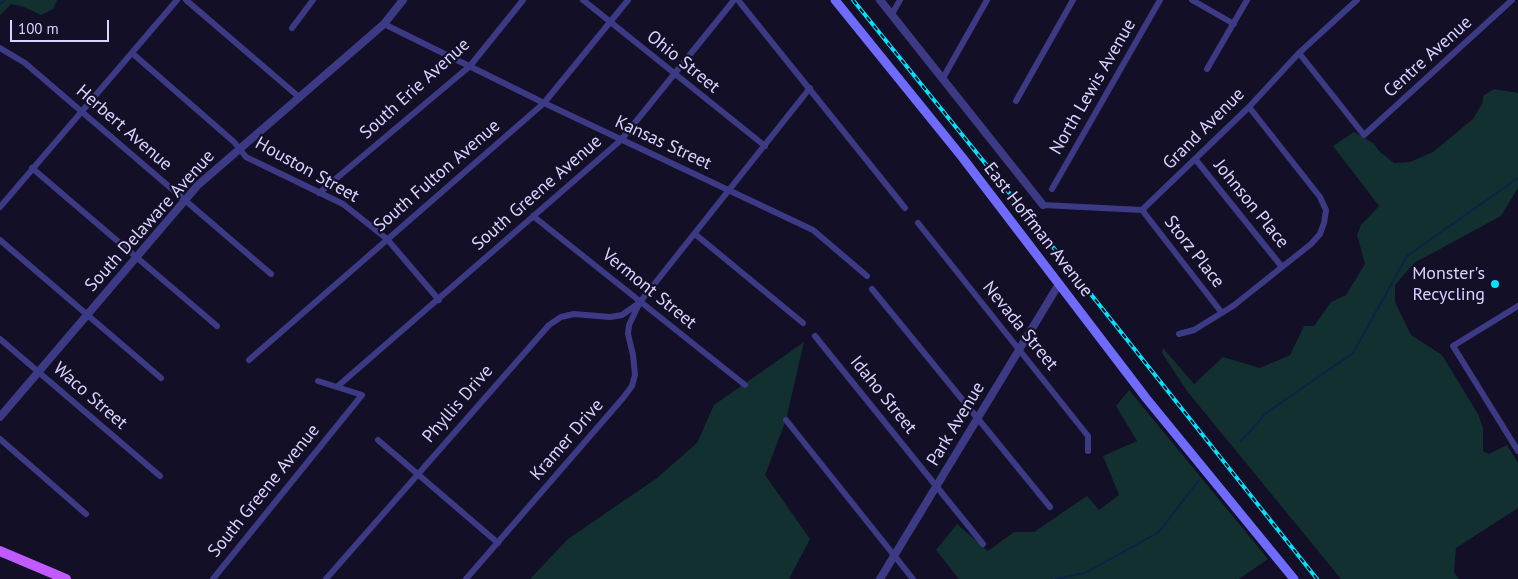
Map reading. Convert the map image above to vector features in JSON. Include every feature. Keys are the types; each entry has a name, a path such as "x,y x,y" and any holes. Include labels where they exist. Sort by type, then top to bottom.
{"main road":[{"name":"East Hoffman Avenue","path":"835,0 962,157 1146,398 1294,579"},
{"path":"0,551 66,579"}],"street":[{"path":"0,207 177,0"},
{"path":"186,0 299,97"},
{"path":"292,28 313,0"},
{"name":"South Delaware Avenue","path":"0,417 198,185 384,24 403,0"},
{"name":"South Erie Avenue","path":"319,193 470,66 523,0"},
{"name":"Ohio Street","path":"583,0 765,146"},
{"name":"South Fulton Avenue","path":"249,360 544,103 628,0"},
{"name":"South Greene Avenue","path":"338,386 621,140 734,0"},
{"path":"738,0 906,208"},
{"name":"East Hoffman Avenue","path":"880,0 1044,205"},
{"path":"892,14 900,0"},
{"path":"942,78 987,0"},
{"path":"1016,101 1074,0"},
{"name":"North Lewis Avenue","path":"1052,189 1160,0"},
{"path":"1192,0 1234,24"},
{"path":"1207,69 1247,0"},
{"name":"Grand Avenue","path":"1142,210 1249,107 1299,53 1357,0"},
{"name":"Centre Avenue","path":"1299,53 1364,136 1512,0"},
{"name":"Kansas Street","path":"384,24 621,140 813,230 867,276"},
{"name":"Herbert Avenue","path":"0,48 25,63 271,274"},
{"name":"Houston Street","path":"132,54 239,148 246,157 343,204 388,239 439,300"},
{"path":"640,302 810,88"},
{"path":"1179,334 1194,330 1222,313 1311,244 1320,234 1324,223 1326,210 1320,197 1249,107"},
{"name":"Johnson Place","path":"1196,160 1282,267"},
{"path":"32,168 217,326"},
{"path":"1044,205 1142,210"},
{"name":"Storz Place","path":"1142,210 1222,313"},
{"name":"Vermont Street","path":"533,216 746,385"},
{"name":"Nevada Street","path":"918,223 1088,436 1088,451"},
{"path":"695,234 803,323"},
{"path":"0,240 161,378"},
{"name":"Park Avenue","path":"880,579 1059,284"},
{"path":"872,289 1050,507"},
{"name":"Phyllis Drive","path":"326,579 549,325 560,317 574,314 610,317 622,315 640,302"},
{"name":"Kramer Drive","path":"466,579 632,386 634,363 628,334 629,325 640,302"},
{"path":"1518,306 1453,346 1518,451"},
{"name":"Idaho Street","path":"815,336 983,544"},
{"name":"Waco Street","path":"0,338 160,476"},
{"name":"South Greene Avenue","path":"213,579 362,395 318,381"},
{"path":"786,420 913,579"},
{"path":"0,439 86,514"},
{"path":"378,440 498,543"}],"green space":[{"path":"0,0 57,0 53,9 41,15 24,7 11,4 0,15"},
{"path":"1494,89 1518,93 1518,188 1501,216 1414,263 1395,285 1395,302 1411,335 1442,355 1478,414 1483,428 1483,451 1489,454 1507,445 1518,463 1518,508 1456,548 1454,572 1459,579 1341,579 1187,391 1162,353 1163,348 1194,384 1223,357 1260,368 1290,355 1304,326 1314,326 1331,302 1346,295 1365,264 1357,235 1361,225 1379,206 1333,146 1354,132 1373,143 1380,152 1394,163 1410,162 1433,152 1473,119 1483,102 1483,96"},
{"path":"804,342 786,420 765,475 810,539 789,579 530,579 568,539 657,478 697,443 714,405"},
{"path":"1129,390 1268,559 1239,579 959,579 936,550 957,524 988,551 1014,532 1034,532 1087,496 1099,510 1119,495 1103,456 1137,441 1116,406"}],"waterway":[{"path":"0,4 6,0"},
{"path":"1241,441 1266,413 1353,353 1407,256 1518,178"},
{"path":"1056,579 1085,573 1159,532 1199,480"}],"railway":[{"path":"853,0 1078,278 1317,579"}],"place":[{"name":"Monster's Recycling","path":"1495,284"}]}
